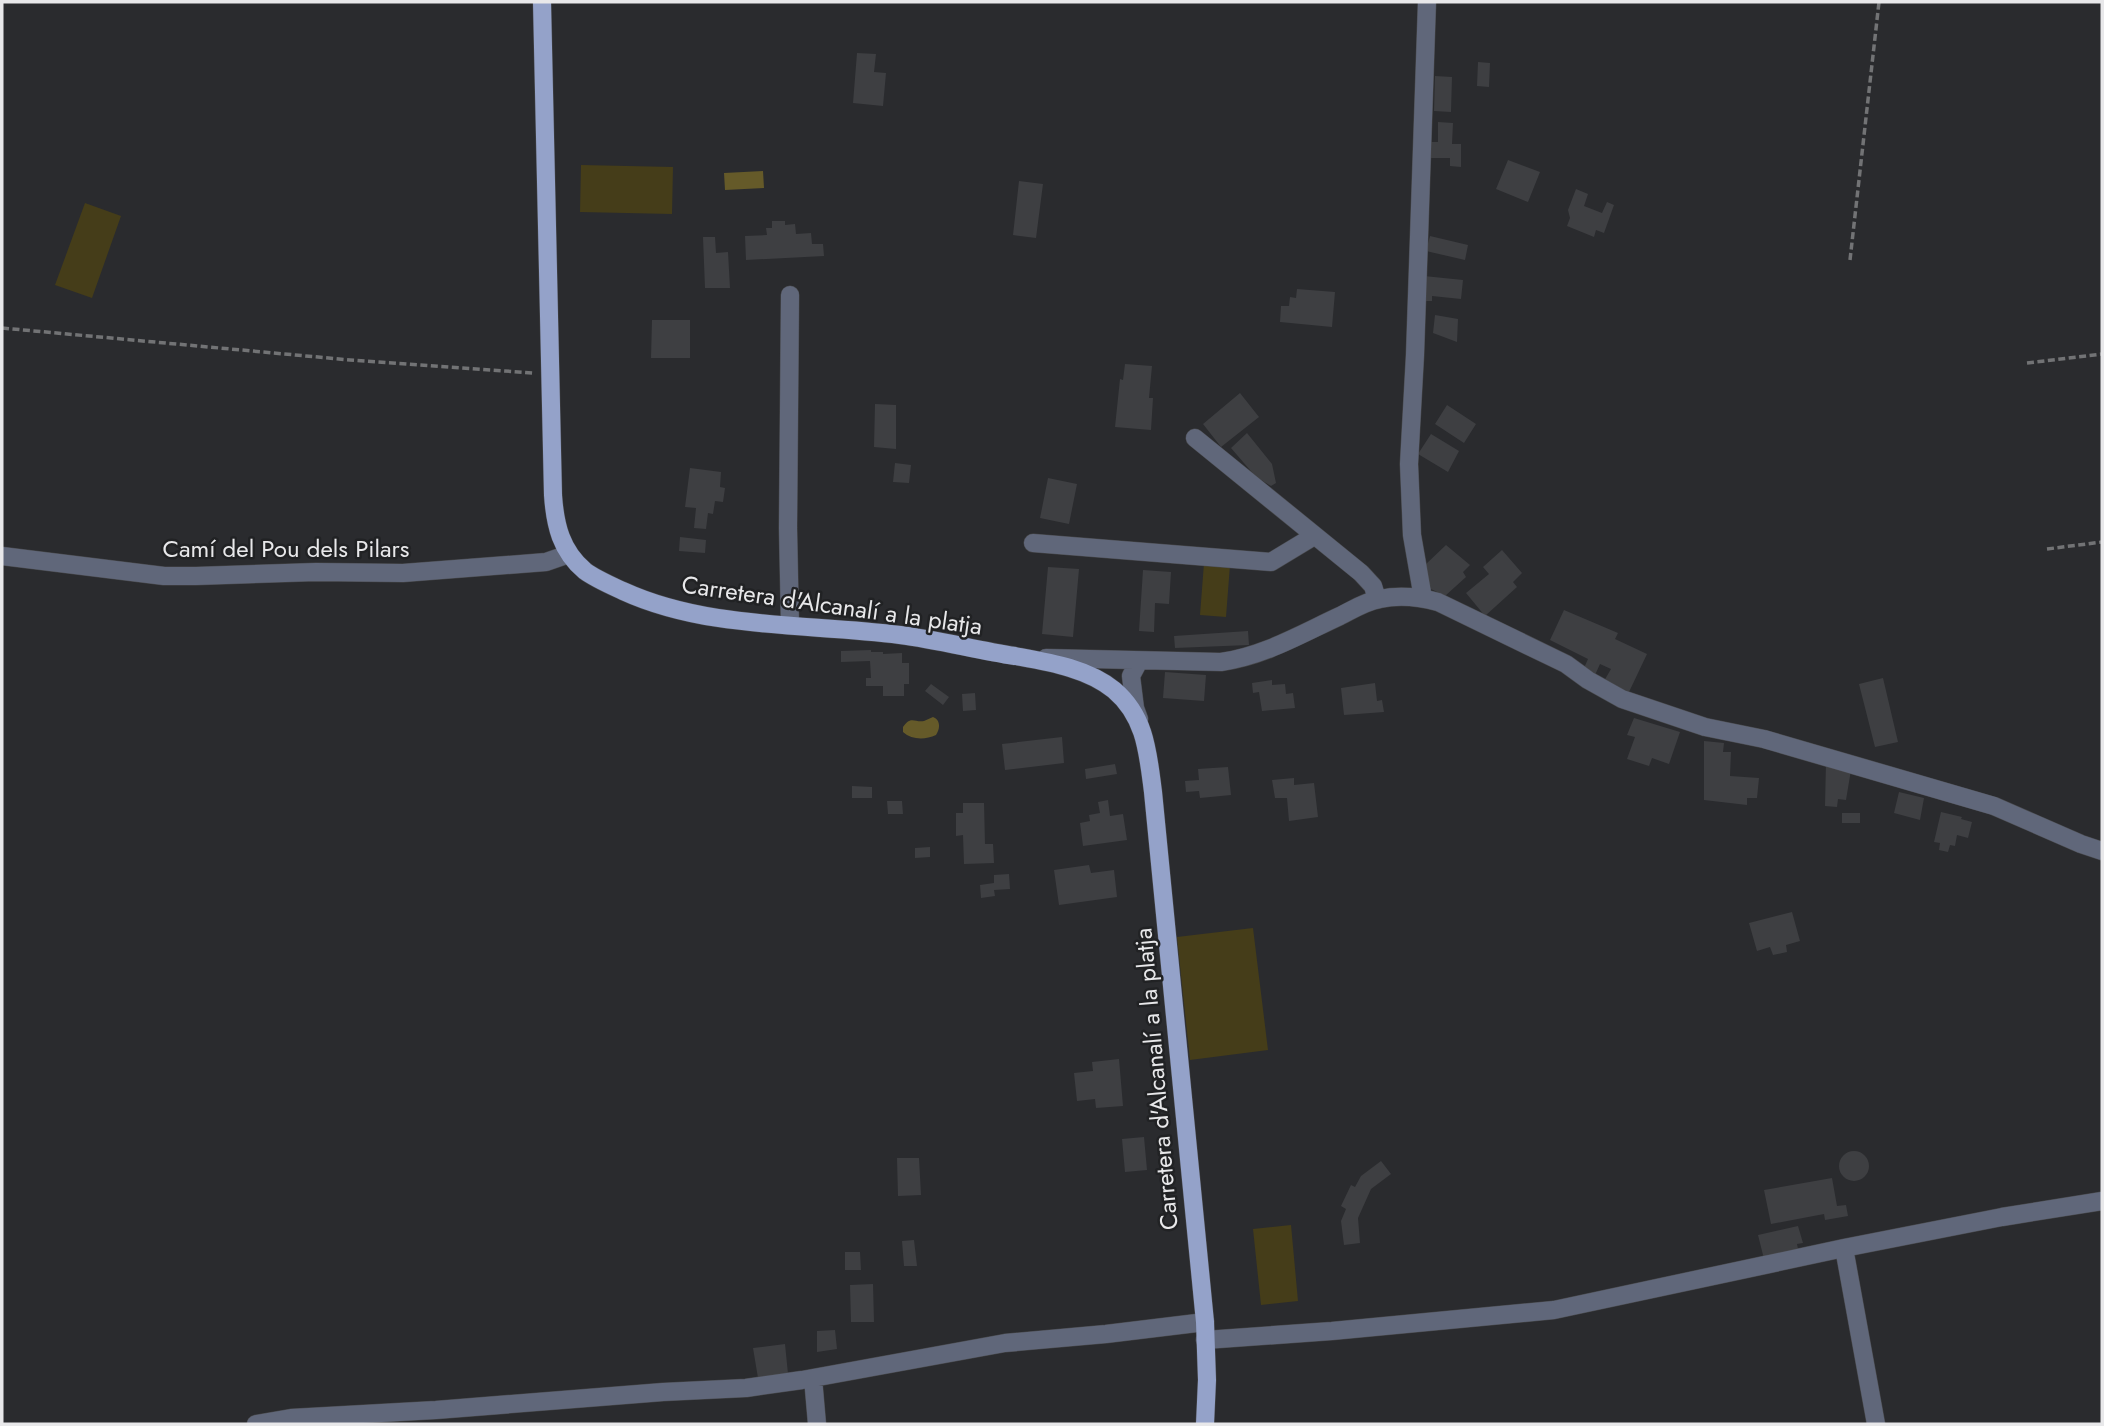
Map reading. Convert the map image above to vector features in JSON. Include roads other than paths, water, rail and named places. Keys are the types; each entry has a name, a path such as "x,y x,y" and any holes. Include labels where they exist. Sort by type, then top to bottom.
{"main road":[{"name":"Carretera d'Alcanalí a la platja","path":"542,2 555,518 561,540 569,554 585,571 606,584 658,605 708,615 790,625 898,634 1055,664 1096,679 1114,690 1130,708 1142,729 1153,792 1205,1331 1205,1424"}],"street":[{"path":"1423,598 1412,535 1409,464 1427,2"},
{"path":"790,295 790,625"},
{"path":"1195,438 1361,573 1373,586 1377,599"},
{"path":"1033,543 1270,562 1314,536"},
{"name":"Camí del Pou dels Pilars","path":"2,556 164,576 196,576 316,572 403,573 546,562 569,554"},
{"path":"1013,656 1221,662 1248,658 1377,599 1423,598 1438,602 1546,653 1622,699 1705,727 1764,739 1994,806 2102,851"},
{"path":"1139,661 1131,676 1135,708 1142,729"},
{"path":"256,1424 290,1418 746,1388 1005,1343 1106,1334 1332,1331 1554,1310 1844,1248 2002,1217 2102,1201"},
{"path":"1844,1248 1876,1424"},
{"path":"813,1378 817,1424"}]}
